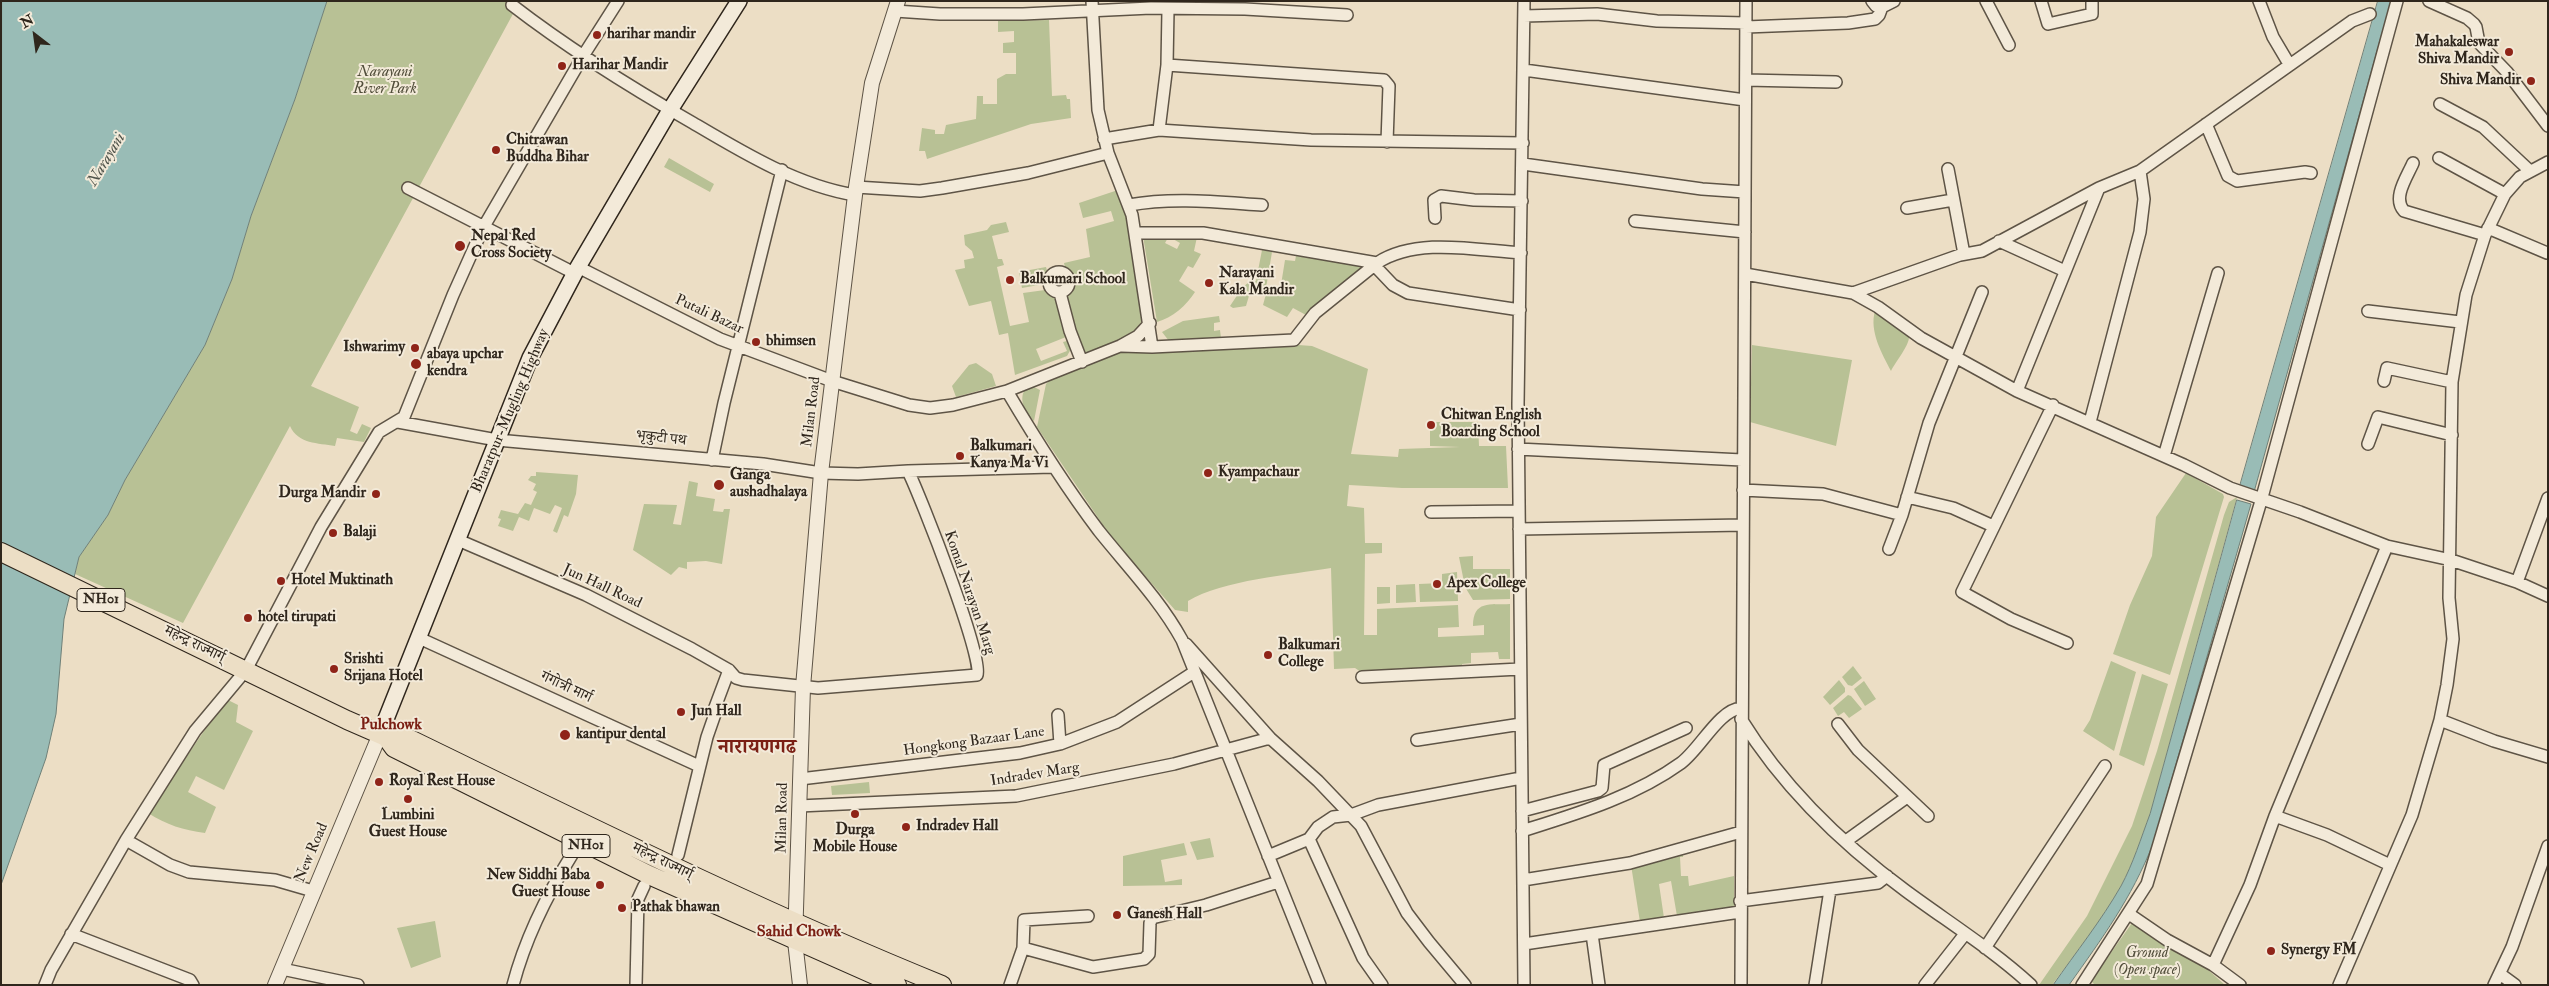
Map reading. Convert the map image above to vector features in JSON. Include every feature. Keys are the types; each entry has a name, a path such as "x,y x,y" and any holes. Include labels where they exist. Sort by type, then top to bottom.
{"highway":[{"name":"महेन्द्र राज्मार्ग्","path":"1,552 383,735 401,735 414,741 674,868 898,985"},
{"name":"महेन्द्र राज्मार्ग्","path":"796,932 942,985"}],"main road":[{"name":"Bharatpur-Mugling Highway","path":"383,735 419,638 530,358 576,270 670,110 739,1"}],"street":[{"path":"45,985 71,934 126,840 195,731 246,670 321,527 379,432 404,417 453,295 483,228 583,56 618,1"},
{"path":"1524,1 1518,449 1524,985"},
{"path":"1740,985 1746,1"},
{"path":"1524,16 1597,14 1657,21 1746,25 1848,23 1875,19 1880,15 1877,4 1894,1"},
{"path":"1986,1 2009,45"},
{"path":"2041,1 2048,24 2092,14 2092,1"},
{"path":"2259,1 2273,37 2289,64"},
{"path":"2082,985 2147,884 2259,500 2397,1"},
{"path":"2429,1 2467,18 2474,24 2478,42 2507,72 2548,126"},
{"path":"512,5 583,56 731,146 782,170 820,185 856,191 942,188 1028,174 1108,152"},
{"path":"897,6 1023,14 1092,6 1168,10 1245,9 1347,15"},
{"name":"Milan Road","path":"800,985 796,932 803,687 821,473 856,191 872,83 897,6"},
{"path":"1092,6 1095,75 1104,139 1129,205 1136,233 1152,347"},
{"path":"1159,130 1167,64 1168,10"},
{"path":"1853,293 1964,254 1968,255 1982,251 2099,188 2140,171 2289,64 2352,21 2370,14"},
{"path":"1167,64 1384,80 1389,86 1388,142"},
{"path":"1524,70 1746,100"},
{"path":"1746,80 1836,82"},
{"path":"2440,104 2483,127 2530,171"},
{"path":"2206,124 2228,176 2237,180 2312,173"},
{"path":"1104,139 1159,130 1310,140 1523,143"},
{"path":"2439,158 2505,194"},
{"path":"2339,985 2354,955 2412,815 2440,720 2453,639 2449,598 2452,382 2460,322 2466,295 2486,231 2505,194 2520,177 2548,162"},
{"path":"2413,163 2399,197 2400,206 2404,211 2486,231 2546,254"},
{"path":"1522,164 1702,189 1745,192"},
{"path":"1948,169 1964,254"},
{"path":"712,460 782,170"},
{"path":"2090,422 2140,232 2144,199 2140,171"},
{"name":"Putali Bazar","path":"408,188 483,228 720,339 832,381 909,406 930,408 953,405 1006,392 1120,346"},
{"path":"2017,391 2099,188"},
{"path":"1435,218 1434,200 1441,196 1474,200 1522,200"},
{"path":"1129,205 1156,200 1262,205"},
{"path":"1907,208 1954,200"},
{"path":"1636,221 1745,232"},
{"path":"1136,233 1203,233 1376,264 1393,285 1408,293 1520,310"},
{"path":"1999,242 2065,271"},
{"path":"1120,346 1152,347 1294,340 1315,313 1387,257 1418,247 1521,253"},
{"path":"1745,274 1853,293 1878,307 1921,338 2017,391 2053,405 2230,488 2259,500 2300,512 2388,546 2451,560 2517,582 2548,596"},
{"path":"2164,456 2218,274"},
{"path":"1889,549 1902,514 1929,423 1982,292"},
{"path":"1060,293 1070,331 1082,362"},
{"path":"2368,311 2460,322"},
{"path":"1120,346 1138,336 1150,322"},
{"path":"2384,381 2387,368 2452,382"},
{"path":"1006,392 1052,467 1099,530 1170,619 1182,640 1320,985"},
{"path":"2053,405 1962,592 2011,620 2067,643"},
{"path":"2368,444 2378,418 2452,435"},
{"name":"भृकुटी पथ","path":"398,422 497,440 763,464 821,473 858,474 1052,467"},
{"path":"1518,449 1742,460"},
{"name":"Komal Narayan Marg","path":"803,687 916,681 977,675 979,670 961,610 922,501 908,471"},
{"path":"1743,490 1824,494 1902,514"},
{"path":"1907,497 1953,508 1993,526"},
{"path":"2517,582 2548,498"},
{"path":"1432,512 1519,511"},
{"path":"1519,529 1743,526"},
{"name":"Jun Hall Road","path":"458,540 586,595 728,670 736,678 803,687"},
{"path":"2213,965 2250,885 2275,816 2388,546"},
{"name":"गंगोत्री मार्ग","path":"419,638 700,766"},
{"path":"1182,640 1270,738 1318,781 1361,826 1408,913 1429,942 1465,985"},
{"path":"678,855 715,714 714,710 728,670"},
{"path":"1362,677 1520,670"},
{"name":"Hongkong Bazaar Lane","path":"800,779 1020,752 1060,744 1117,722 1194,672"},
{"path":"1522,831 1590,809 1664,774 1688,757 1727,712 1741,714 1797,795 1846,841 1887,876 1985,948 2031,985"},
{"path":"1058,715 1060,744"},
{"path":"2440,720 2494,741 2548,757"},
{"path":"1417,740 1521,724"},
{"path":"1838,724 1858,750 1928,816"},
{"path":"1522,811 1598,792 1602,788 1604,765 1686,728"},
{"name":"New Road","path":"276,985 313,891 383,735"},
{"name":"Indradev Marg","path":"799,806 1016,796 1101,780 1226,751 1270,738"},
{"path":"1985,948 2105,766"},
{"path":"1268,856 1309,839 1318,827 1333,817 1351,815 1378,805 1521,778"},
{"path":"1846,841 1907,797"},
{"path":"2275,816 2327,835 2390,865"},
{"path":"1523,880 1630,863 1740,832"},
{"path":"1309,839 1363,958 1382,985"},
{"path":"126,840 170,866 189,872 276,880 313,891"},
{"path":"2494,985 2512,947 2548,846"},
{"path":"512,985 518,964 533,930 573,853"},
{"path":"1524,944 1592,934 1830,890 1878,883 1887,876"},
{"path":"1022,948 1093,967 1144,959 1149,954 1150,923 1152,918 1206,905 1278,882"},
{"path":"636,985 638,899 644,886"},
{"path":"1815,985 1830,890"},
{"path":"2129,914 2167,940 2213,965 2240,985"},
{"path":"1010,985 1022,948 1022,922 1025,919 1088,916"},
{"path":"71,934 190,980 193,985"},
{"path":"1592,934 1599,985"},
{"path":"1926,985 1965,934"},
{"path":"282,970 358,985"},
{"path":"2500,974 2515,985"}],"green space":[{"name":"Narayani River Park","path":"327,1 520,1 311,386 359,407 350,431 357,434 362,424 371,428 364,442 337,438 335,446 309,442 298,436 290,426 183,623 75,574 79,557 108,515 125,480 205,345 232,279 251,216 295,99"},
{"path":"1049,20 1052,96 1066,95 1067,99 1070,99 1071,118 1031,124 927,159 925,151 919,151 922,128 935,130 935,134 944,134 946,125 976,119 977,96 983,96 983,104 997,104 997,79 1006,74 1016,74 1016,53 1003,53 1003,43 1014,42 1014,31 998,32 998,21"},
{"path":"669,158 714,184 710,192 664,167"},
{"path":"1118,190 1126,208 1143,314 1141,323 1129,336 1121,341 1085,353 1082,349 1066,295 1072,287 1072,283 1064,263 1090,257 1086,229 1114,221 1111,211 1083,218 1079,203"},
{"path":"1006,222 1009,232 992,236 998,259 1002,259 1004,265 997,267 1010,326 1029,322 1023,293 1045,290 1056,298 1066,337 1036,349 1041,361 1067,351 1063,342 1067,341 1071,349 1067,356 1015,375 1008,333 999,335 991,301 969,306 955,270 965,268 964,260 974,258 972,251 965,245 964,235 987,230 991,225"},
{"path":"1143,236 1169,236 1165,243 1177,249 1180,243 1173,239 1174,236 1197,237 1194,251 1201,254 1193,268 1188,266 1179,281 1195,292 1179,310 1157,322"},
{"path":"1262,250 1272,252 1266,288 1280,291 1285,260 1295,261 1296,256 1368,267 1306,315 1293,308 1287,317 1263,305 1266,294 1251,289 1246,306 1233,308 1230,306 1242,288 1250,281 1256,281"},
{"path":"1046,267 1048,274 1044,284 1022,288 1019,272"},
{"path":"1875,311 1909,337 1905,349 1891,371 1880,350 1875,334"},
{"path":"1219,316 1220,322 1214,323 1214,331 1220,330 1221,338 1169,341 1162,332 1183,321"},
{"name":"Kyampachaur","path":"1285,344 1312,346 1368,369 1351,454 1398,457 1399,449 1460,447 1430,446 1430,422 1478,422 1479,446 1506,446 1508,488 1402,488 1349,485 1347,506 1364,508 1365,543 1382,543 1382,553 1365,554 1364,635 1377,635 1377,609 1458,605 1459,627 1438,628 1438,637 1484,635 1484,625 1473,626 1476,612 1479,608 1490,605 1510,604 1510,659 1499,659 1498,652 1471,653 1471,663 1462,664 1462,669 1364,674 1355,668 1334,669 1331,568 1257,579 1219,588 1188,601 1188,612 1175,610 1111,537 1037,427 1046,384 1051,379 1121,350"},
{"path":"1752,345 1852,360 1836,446 1750,422"},
{"path":"976,363 992,374 996,386 956,397 952,386 969,365"},
{"path":"1032,386 1040,390 1034,421 1026,411 1022,399 1024,391"},
{"path":"536,472 578,475 576,494 568,517 564,515 557,533 553,531 562,508 555,505 550,514 534,508 529,521 519,517 513,531 498,526 501,519 498,518 501,510 518,514 525,503 531,505 537,492 533,490 536,484 528,480 531,476 536,476"},
{"path":"2186,473 2223,494 2224,497 2170,675 2113,654 2130,605 2152,556 2156,517"},
{"path":"689,481 698,483 696,496 715,499 713,511 723,512 724,509 730,509 722,564 706,561 687,562 687,569 679,567 671,575 633,550 644,504 677,505 673,524 681,525"},
{"path":"2237,497 2150,814 2133,860 2125,878 2097,924 2052,985 2039,985 2087,916 2132,826 2157,751 2224,515 2229,502"},
{"path":"1473,556 1473,569 1510,569 1510,599 1473,600 1465,587 1459,557"},
{"path":"1457,572 1458,601 1420,602 1419,584 1442,583 1442,574"},
{"path":"1415,584 1416,602 1396,603 1396,585"},
{"path":"1377,587 1390,587 1390,603 1377,604"},
{"path":"2111,661 2136,672 2114,751 2083,731 2090,720"},
{"path":"1853,666 1862,678 1852,686 1848,685 1842,677"},
{"path":"2142,674 2168,684 2144,766 2119,755"},
{"path":"1839,680 1845,688 1845,692 1830,705 1823,697"},
{"path":"1864,681 1876,699 1865,706 1854,689"},
{"path":"1848,695 1862,709 1849,718 1844,712 1838,716 1833,708"},
{"path":"226,699 238,705 236,722 253,731 224,790 196,776 188,792 216,807 205,833 175,826 148,813"},
{"path":"869,782 870,793 832,795 831,786"},
{"path":"1210,838 1214,857 1197,860 1190,842"},
{"path":"1184,843 1187,855 1161,860 1165,882 1182,879 1182,885 1123,886 1123,856"},
{"path":"1683,853 1683,857 1680,857 1681,876 1688,876 1689,886 1734,876 1734,907 1677,916 1671,881 1659,884 1664,918 1640,922 1631,865"},
{"path":"435,921 441,957 411,968 397,928"},
{"name":"Ground (Open space)","path":"2132,923 2206,968 2225,985 2095,985 2091,981"}],"water":[{"name":"Narayani","path":"2,1 327,1 295,99 251,216 232,279 205,345 125,480 108,515 79,557 64,619 56,714 46,758 1,885"},
{"path":"2378,1 2391,1 2254,492 2240,486"},
{"path":"2237,500 2251,504 2153,844 2126,900 2069,985 2053,985 2113,899 2137,851 2150,814"}],"place":[{"name":"harihar mandir","path":"597,35"},
{"name":"Mahakaleswar Shiva Mandir","path":"2509,52"},
{"name":"Harihar Mandir","path":"562,66"},
{"name":"Shiva Mandir","path":"2531,81"},
{"name":"Chitrawan Buddha Bihar","path":"496,150"},
{"name":"Nepal Red Cross Society","path":"460,246"},
{"name":"Balkumari School","path":"1010,280"},
{"name":"Narayani Kala Mandir","path":"1209,283"},
{"name":"bhimsen","path":"756,342"},
{"name":"Ishwarimy","path":"415,348"},
{"name":"abaya upchar kendra","path":"416,364"},
{"name":"Chitwan English Boarding School","path":"1431,425"},
{"name":"Balkumari Kanya Ma Vi","path":"960,456"},
{"name":"Kyampachaur","path":"1208,473"},
{"name":"Ganga aushadhalaya","path":"719,485"},
{"name":"Durga Mandir","path":"376,494"},
{"name":"Balaji","path":"333,533"},
{"name":"Hotel Muktinath","path":"281,581"},
{"name":"Apex College","path":"1437,584"},
{"name":"hotel tirupati","path":"248,618"},
{"name":"Balkumari College","path":"1268,655"},
{"name":"Srishti Srijana Hotel","path":"334,669"},
{"name":"Jun Hall","path":"681,712"},
{"name":"kantipur dental","path":"565,735"},
{"name":"Royal Rest House","path":"379,782"},
{"name":"Lumbini Guest House","path":"408,799"},
{"name":"Durga Mobile House","path":"855,814"},
{"name":"Indradev Hall","path":"906,827"},
{"name":"New Siddhi Baba Guest House","path":"600,885"},
{"name":"Pathak bhawan","path":"622,908"},
{"name":"Ganesh Hall","path":"1117,915"},
{"name":"Synergy FM","path":"2271,951"}],"district":[{"name":"Pulchowk","path":"391,726"},
{"name":"नारायणगढ","path":"757,749"},
{"name":"Sahid Chowk","path":"799,933"}]}
